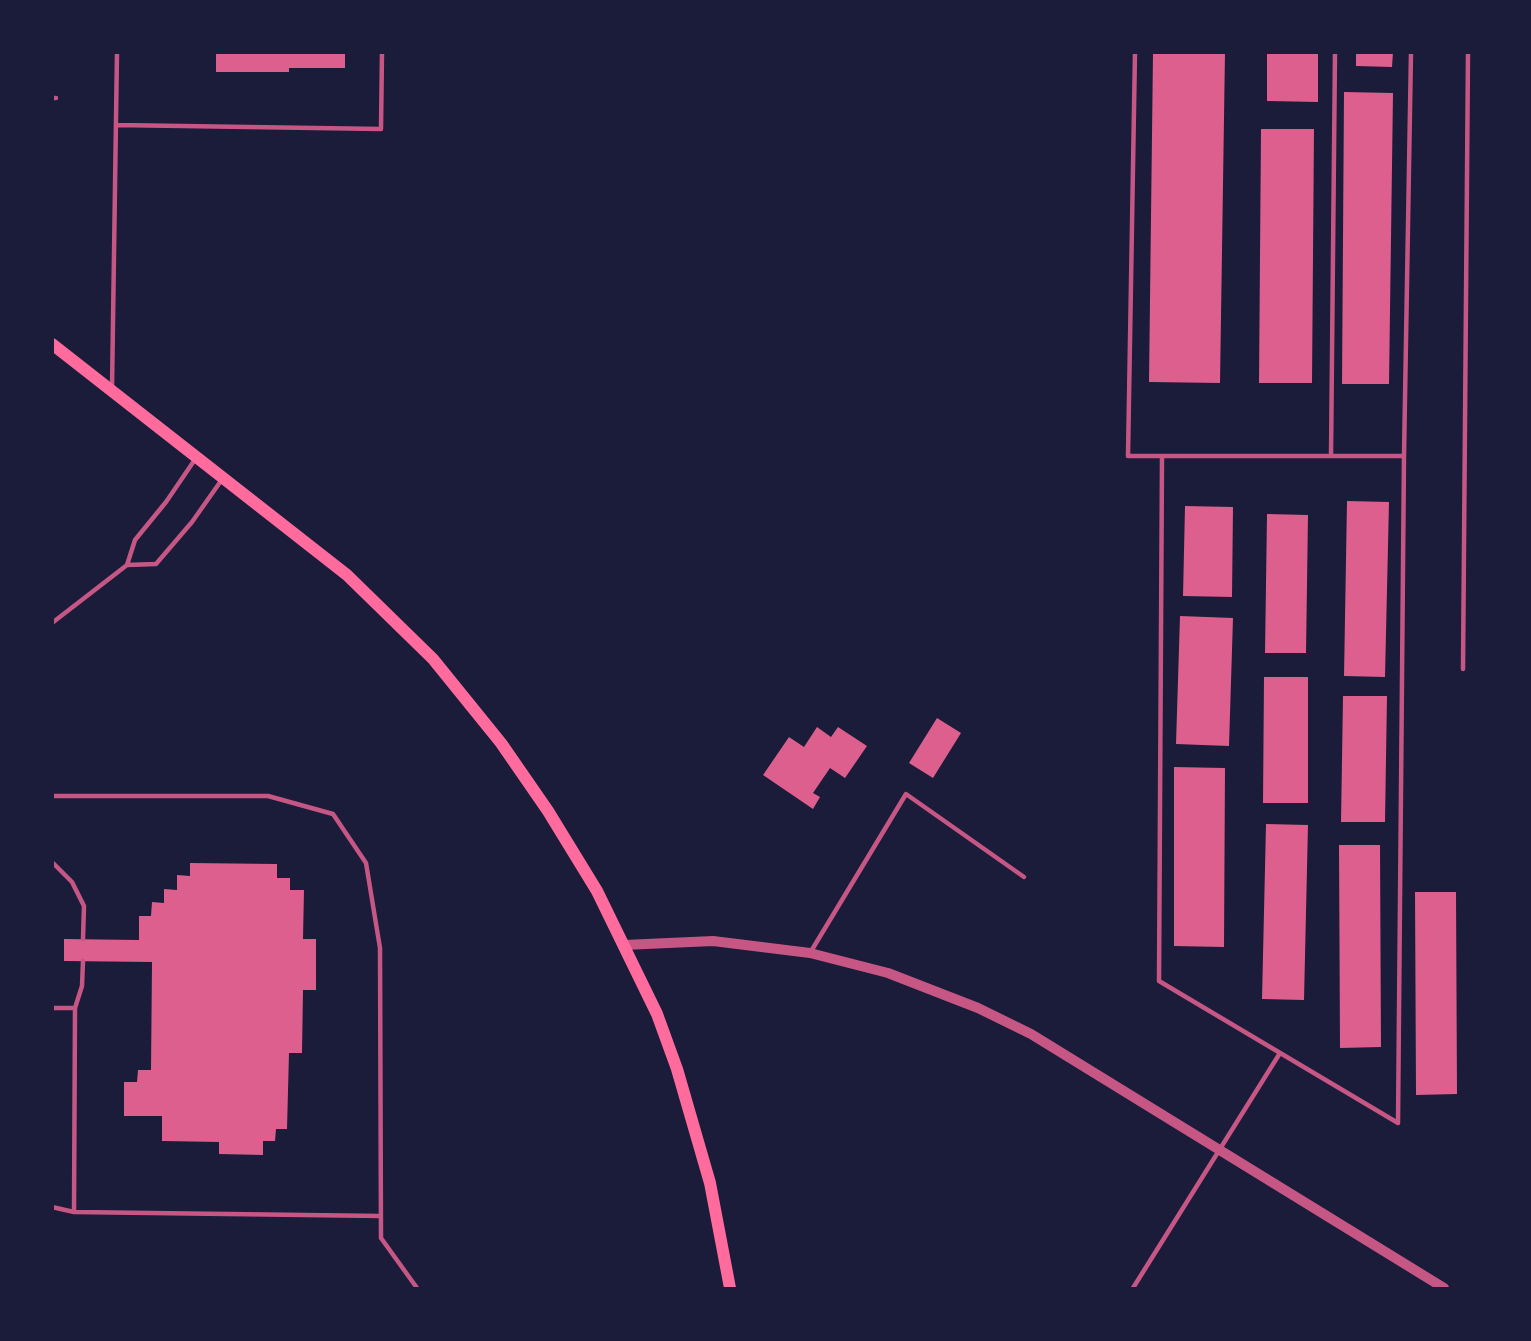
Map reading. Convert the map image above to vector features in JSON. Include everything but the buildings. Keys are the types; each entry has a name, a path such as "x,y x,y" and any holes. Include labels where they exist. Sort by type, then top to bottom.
{"main road":[{"path":"52,344 348,575 433,660 501,743 548,811 597,891 657,1014 677,1069 710,1184 730,1288"}],"street":[{"path":"624,945 713,941 810,953 888,973 978,1008 1030,1034 1444,1288"}],"lane":[{"path":"111,390 117,52"},
{"path":"116,125 381,129 382,52"},
{"path":"1135,52 1128,456 1404,456"},
{"path":"1331,456 1335,52"},
{"path":"1162,456 1159,981 1398,1124 1404,456 1411,52"},
{"path":"1463,669 1467,52"},
{"path":"52,623 127,565 135,540 166,502 197,457"},
{"path":"127,565 156,564 192,522 223,478"},
{"path":"810,953 906,794 1024,877"},
{"path":"52,796 268,796 333,814 366,863 380,948 381,1238 417,1288"},
{"path":"52,862 72,882 84,906 83,939"},
{"path":"74,1212 75,1008 82,986 83,961"},
{"path":"52,1008 75,1008"},
{"path":"1133,1288 1280,1053"},
{"path":"52,1207 74,1212 381,1216"}]}
